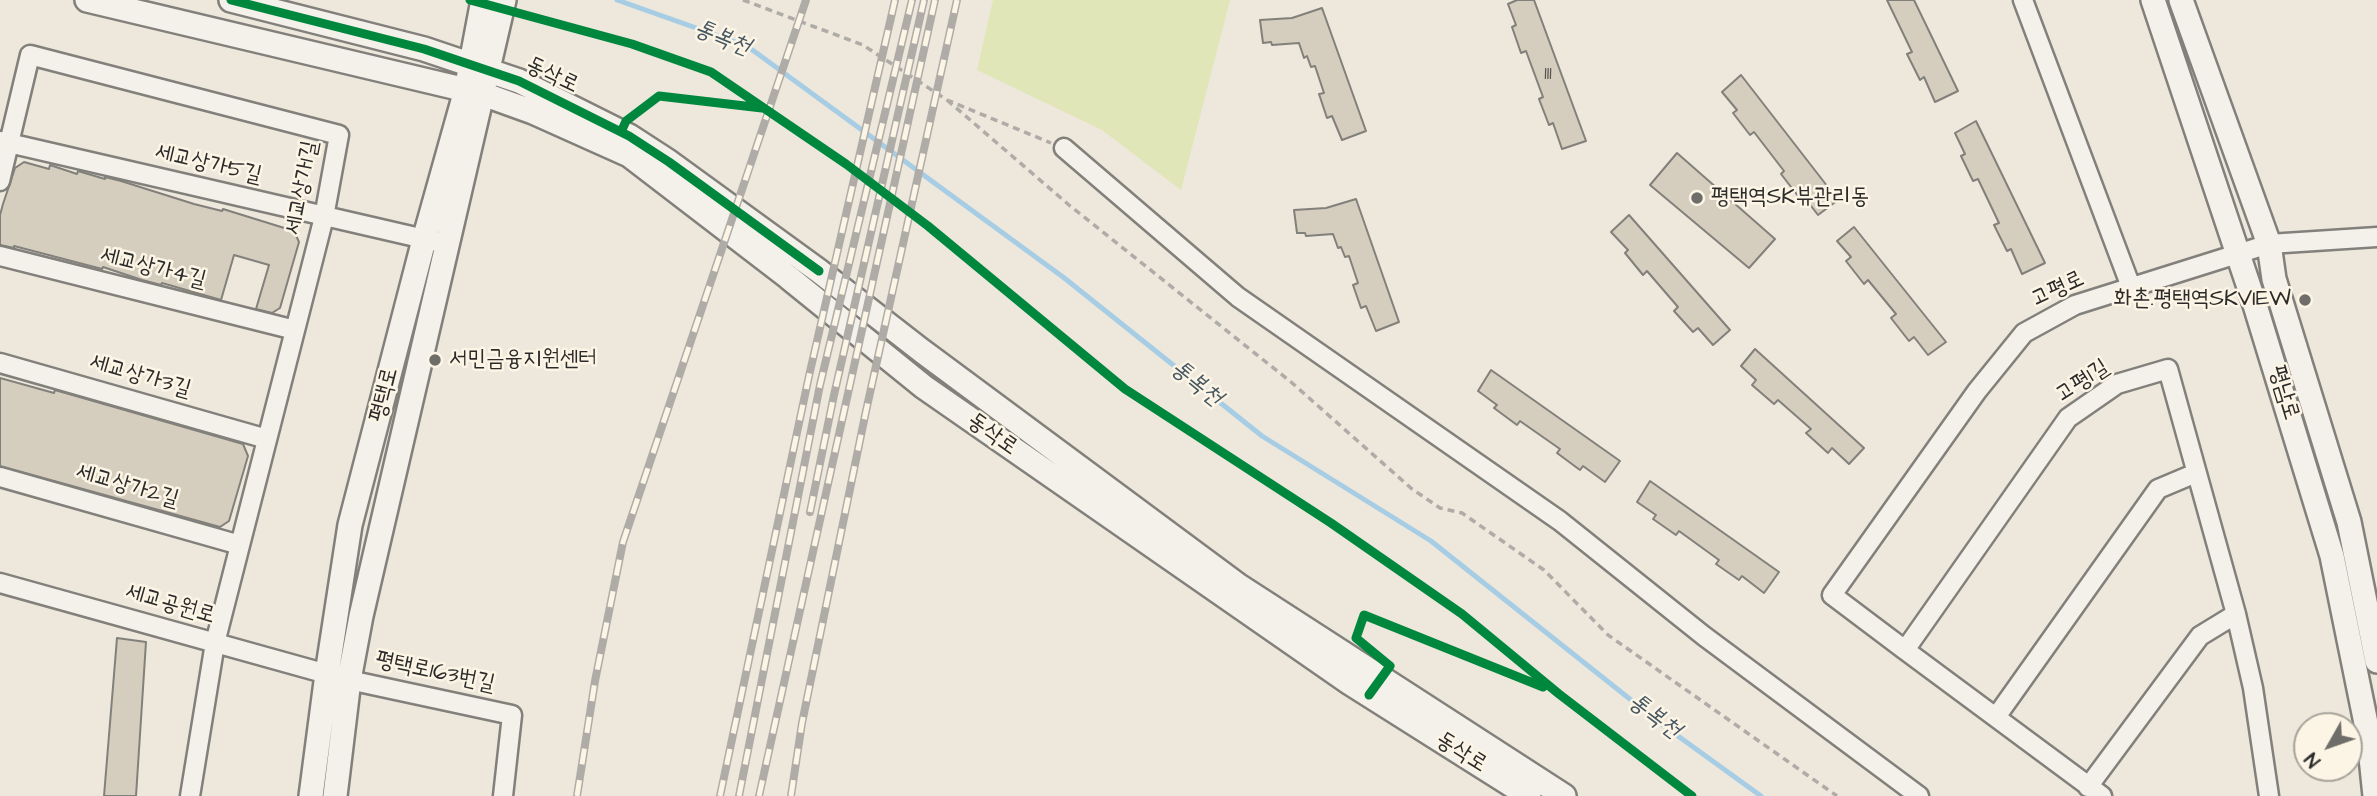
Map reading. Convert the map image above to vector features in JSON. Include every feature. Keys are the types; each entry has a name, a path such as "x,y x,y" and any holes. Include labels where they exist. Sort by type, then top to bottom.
{"street":[{"name":"동삭로","path":"87,0 318,53 477,80 519,81 629,136 668,162 1239,586 1564,796"},
{"name":"동삭로","path":"231,0 424,49 533,112 629,155 788,277 924,387 1350,683 1529,796"},
{"name":"평택로","path":"477,80 477,30 484,0"},
{"path":"2023,0 2131,287"},
{"name":"평남로","path":"2153,0 2238,253 2332,556 2369,738 2375,796"},
{"name":"평남로","path":"2181,0 2269,244 2274,279 2349,522 2377,661"},
{"name":"평택로","path":"311,796 350,525 435,242 477,80 502,10"},
{"name":"세교상가1길","path":"0,181 4,142 30,55 339,135 324,217 215,643 190,796"},
{"name":"세교상가5길","path":"4,142 435,242"},
{"path":"1063,148 1238,296 1560,521 1704,636 1919,796"},
{"name":"고평로","path":"1905,650 1832,595 1977,391 2024,333 2075,305 2269,244 2377,237"},
{"name":"평택로","path":"335,796 349,680 435,242"},
{"name":"세교상가4길","path":"0,256 295,330"},
{"name":"세교상가3길","path":"0,363 267,439"},
{"name":"고평1길","path":"1905,650 2068,418 2117,384 2168,369 2236,614 2253,688 2269,796"},
{"path":"1996,717 2158,489 2196,472"},
{"name":"세교상가2길","path":"0,477 240,545"},
{"name":"세교공원로","path":"0,583 327,674"},
{"path":"1905,650 2095,791 2200,636 2236,614"},
{"name":"평택로163번길","path":"349,680 512,715 503,796"}],"path":[{"path":"743,0 863,45 947,100 1069,205 1291,382 1412,489 1440,508 1462,513 1544,570 1608,635 1837,796"},
{"path":"947,100 1063,148"}],"green space":[{"path":"993,0 1230,0 1181,190 1102,130 977,70"}],"building":[{"path":"1517,0 1534,0 1586,141 1562,149 1553,123 1549,125 1539,99 1543,97 1526,51 1521,53 1512,27 1516,25 1508,4"},
{"path":"1887,0 1914,0 1958,91 1935,102 1924,77 1920,80 1907,54 1912,52"},
{"path":"1322,8 1366,131 1342,140 1332,116 1327,118 1319,94 1324,93 1315,66 1311,67 1307,56 1304,58 1299,43 1263,43 1260,20 1292,18"},
{"path":"1741,75 1838,200 1818,215 1801,193 1798,196 1781,174 1784,171 1754,132 1750,135 1733,113 1737,110 1722,92"},
{"path":"1976,121 2045,263 2022,274 2011,249 2007,251 1994,225 1999,223 1978,179 1973,181 1961,156 1965,154 1955,133"},
{"name":"평택역SK뷰관리동","path":"1677,153 1775,239 1749,268 1650,185"},
{"path":"24,162 121,181 294,231 299,242 280,308 272,313 256,309 269,265 234,255 221,300 103,267 102,269 14,246 0,245 0,215 3,204 15,168"},
{"path":"1356,199 1399,322 1376,331 1366,306 1361,308 1353,285 1358,283 1349,256 1345,257 1341,247 1338,248 1333,234 1306,236 1305,233 1297,233 1294,210 1326,208"},
{"path":"1629,215 1730,330 1713,345 1698,328 1693,332 1674,311 1678,307 1647,271 1643,275 1625,253 1628,250 1611,232"},
{"path":"1854,227 1946,342 1928,355 1914,337 1909,341 1891,318 1896,314 1868,280 1864,284 1846,261 1851,257 1837,241"},
{"path":"1755,349 1864,448 1849,464 1832,448 1828,453 1806,433 1811,429 1778,400 1774,404 1752,385 1756,380 1741,366"},
{"path":"1491,370 1620,461 1605,482 1583,466 1580,470 1557,453 1560,449 1520,421 1517,425 1494,408 1497,405 1478,391"},
{"path":"0,378 54,393 55,390 243,444 248,456 229,521 220,527 0,466"},
{"path":"1650,481 1779,572 1764,593 1742,576 1739,580 1716,564 1719,560 1679,531 1676,535 1653,519 1656,515 1637,502"},
{"path":"117,638 146,642 136,796 104,796"}],"waterway":[{"name":"통복천","path":"617,0 747,46 1063,277 1262,436 1431,541 1660,723 1761,796"}],"railway":[{"path":"577,796 595,681 623,542 806,0"},
{"path":"720,796 809,376 895,0"},
{"path":"739,796 820,385 912,0"},
{"path":"810,512 924,0"},
{"path":"759,796 935,0"},
{"path":"791,796 802,723 866,411 957,0"}],"cycle path":[{"path":"231,0 424,49 519,81 629,136 819,271"},
{"path":"470,0 632,44 711,72 846,164 928,226 1125,389 1331,523 1462,614 1559,694 1692,796"},
{"path":"621,132 626,121 659,96 762,108"},
{"path":"1369,695 1390,666 1356,638 1364,615 1543,687"}],"place":[{"name":"평택역SK뷰관리동","path":"1697,198"},
{"name":"화촌.평택역SKVIEW","path":"2305,300"},
{"name":"서민금융지원센터","path":"435,360"}]}
